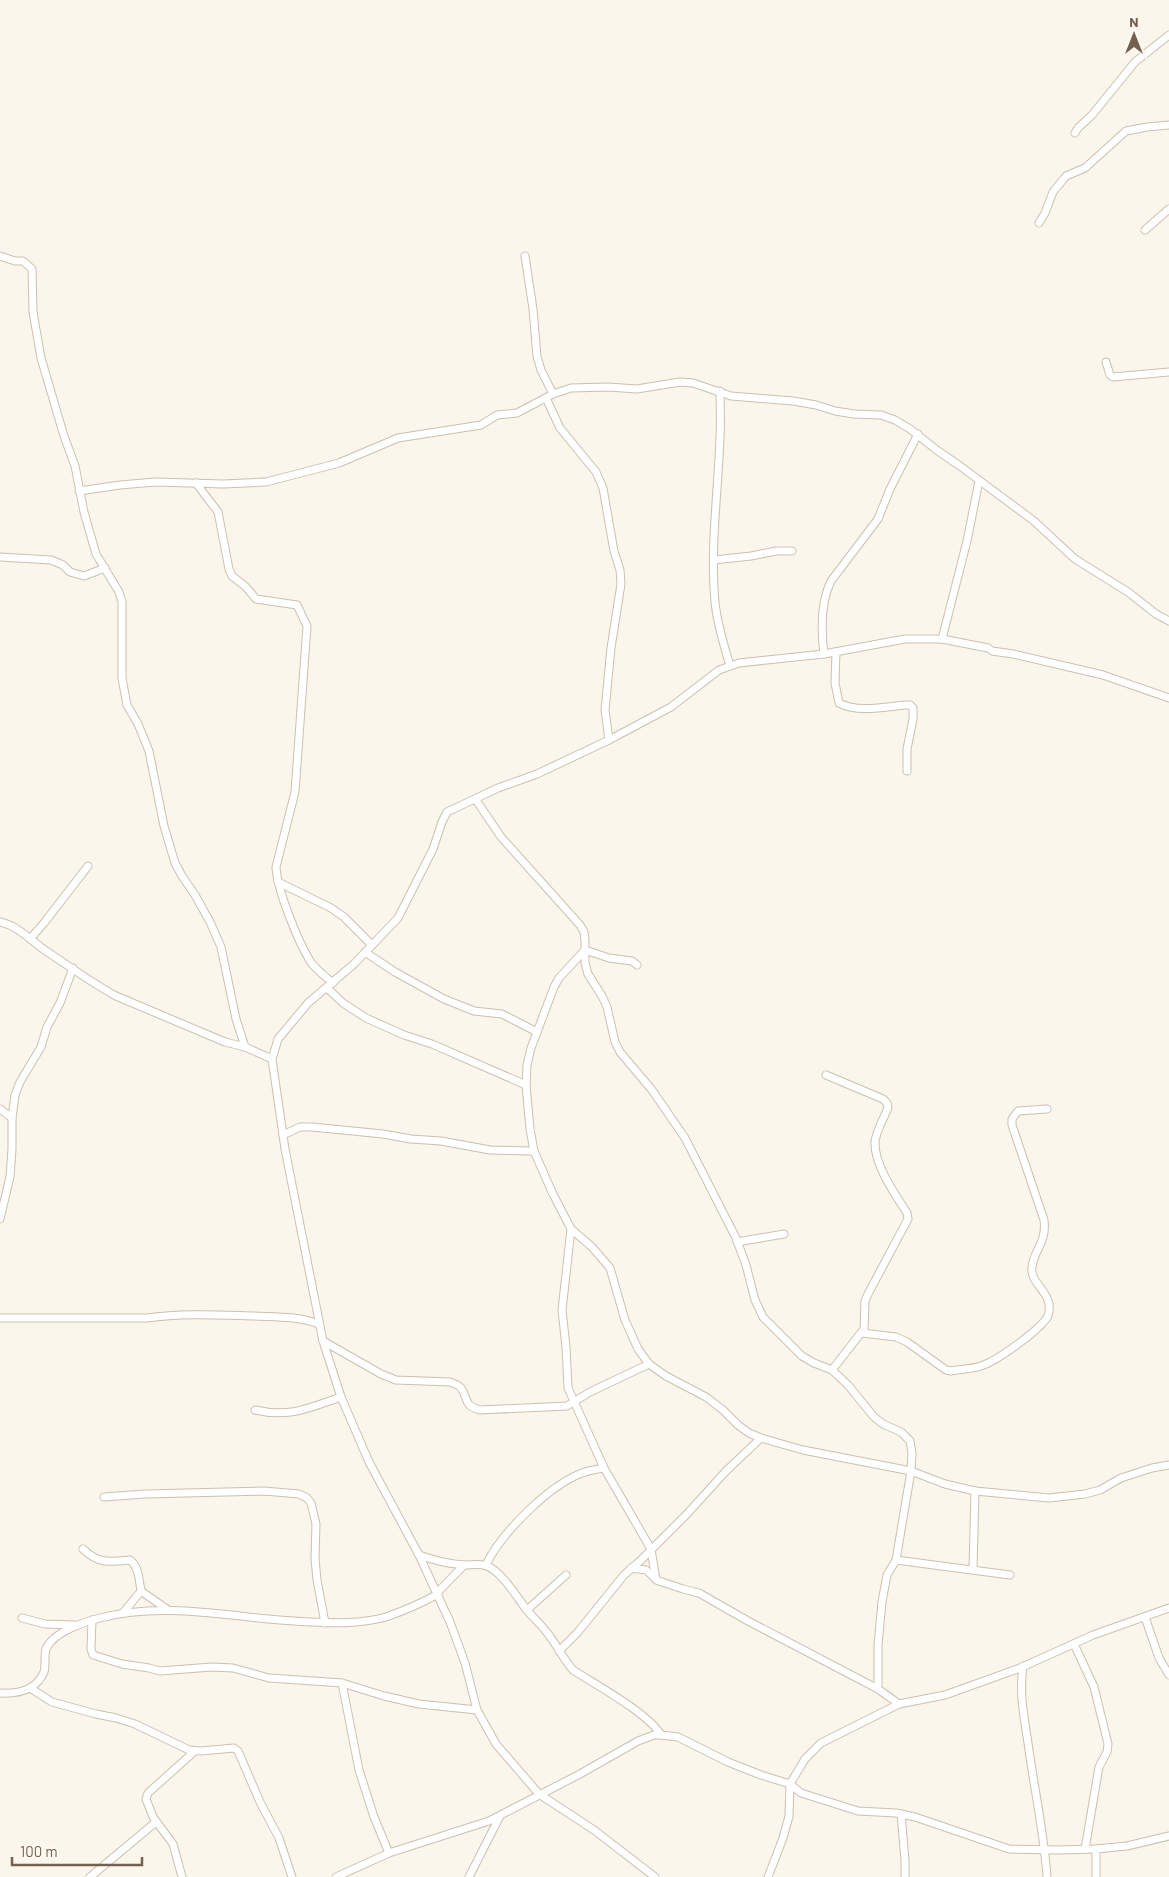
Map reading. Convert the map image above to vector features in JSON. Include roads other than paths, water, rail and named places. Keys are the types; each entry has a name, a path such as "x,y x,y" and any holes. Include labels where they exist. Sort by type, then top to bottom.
{"street":[{"path":"1075,133 1135,62 1169,35"},
{"path":"1039,223 1053,192 1066,176 1085,168 1126,132 1147,127 1169,125"},
{"path":"1146,230 1169,209"},
{"path":"0,256 23,261 32,269 33,312 37,338 55,408 75,466 88,529 96,554 119,592 122,602 122,678 128,705 149,751 164,826 175,863 207,915 221,947 236,1019 245,1047"},
{"path":"525,256 534,309 537,356 540,370 553,394"},
{"path":"1106,362 1110,375 1113,377 1169,372"},
{"path":"79,491 155,482 246,484 273,481 339,463 398,438 481,425 497,415 517,413 553,394 572,388 590,386 638,389 680,382 699,384 731,396 793,401 854,414 881,415 896,420 918,434 938,451 1034,521 1075,559 1128,592 1156,614 1169,621"},
{"path":"720,391 720,438 714,521 715,603 720,632 730,666"},
{"path":"546,398 560,428 596,472 603,488 614,551 620,570 621,584 611,648 605,710 610,740"},
{"path":"824,654 823,619 827,590 831,581 878,519 890,489 918,434"},
{"path":"942,639 967,541 979,481"},
{"path":"196,483 218,512 232,576 246,587 256,599 297,605 307,626 295,792 276,867 278,882 294,926 311,962 333,983"},
{"path":"714,560 776,551 792,551"},
{"path":"0,557 51,560 70,572 84,576 105,568"},
{"path":"654,1877 594,1830 539,1794 496,1744 477,1710 465,1664 438,1594 369,1462 341,1397 323,1341 283,1135 272,1059 278,1039 314,996 333,983 398,918 433,849 442,822 448,812 498,788 537,774 610,740 663,712 687,696 719,670 739,663 824,654 905,639 942,639 1103,675 1169,698"},
{"path":"836,652 835,683 839,703 844,706 860,708 905,704 913,708 913,719 907,748 907,770"},
{"path":"476,800 501,837 580,925 584,932 585,963 588,974 607,1008 615,1042 620,1052 652,1090 686,1138 737,1242 746,1265 755,1300 763,1317 802,1356 832,1370 848,1385 874,1417 901,1432 910,1441 912,1453 911,1471 896,1560 887,1575 882,1602 878,1644 878,1689"},
{"path":"30,939 88,866"},
{"path":"278,882 331,908 344,917 372,945"},
{"path":"0,922 10,924 45,951 116,996 225,1042 245,1047 272,1059"},
{"path":"585,950 610,958 632,961 637,965"},
{"path":"585,950 559,978 537,1032 527,1065 526,1085 530,1129 534,1151 552,1192 572,1229 610,1268 625,1320 638,1349 649,1364 666,1376 706,1397 738,1425 749,1433 761,1438 803,1450 911,1471 946,1484 975,1491 1048,1498 1085,1494 1100,1490 1121,1478 1152,1468 1169,1465"},
{"path":"365,952 395,972 444,999 474,1011 502,1014 537,1032"},
{"path":"0,1219 10,1177 12,1118 16,1095 20,1082 41,1047 47,1028 60,1003 73,968"},
{"path":"327,988 343,1004 366,1018 404,1035 432,1044 526,1085"},
{"path":"826,1075 883,1099 887,1103 888,1108 875,1141 877,1156 884,1175 907,1213 906,1225 885,1260 865,1301 865,1324 862,1332 832,1370"},
{"path":"0,1109 12,1118"},
{"path":"862,1332 896,1337 907,1342 946,1370 951,1371 972,1368 994,1360 1020,1343 1048,1316 1050,1309 1049,1301 1032,1274 1032,1268 1046,1231 1044,1220 1012,1125 1012,1119 1018,1111 1047,1109"},
{"path":"283,1135 300,1127 441,1141 490,1150 534,1151"},
{"path":"572,1229 562,1310 568,1388 604,1468 651,1549 656,1580"},
{"path":"737,1242 784,1234"},
{"path":"0,1318 147,1318 204,1314 296,1318 306,1319 319,1324"},
{"path":"323,1341 381,1374 396,1380 450,1382 456,1384 461,1388 465,1400 472,1408 480,1410 567,1406 590,1392 649,1364"},
{"path":"255,1410 272,1414 289,1414 341,1397"},
{"path":"559,1650 578,1632 631,1568 761,1438"},
{"path":"486,1565 504,1535 551,1491 584,1472 604,1468"},
{"path":"104,1497 264,1491 300,1494 311,1503 316,1524 316,1580 326,1623"},
{"path":"973,1569 975,1491"},
{"path":"83,1549 91,1557 98,1560 130,1560 133,1562 138,1573 141,1591 168,1610"},
{"path":"419,1555 432,1560 464,1565 486,1565 507,1584 527,1610 541,1624 573,1670 636,1711 657,1728 662,1735"},
{"path":"896,1560 1010,1575"},
{"path":"0,1693 21,1693 30,1688 38,1681 44,1671 46,1650 50,1644 67,1630 92,1620 124,1613 168,1610 205,1612 275,1621 353,1622 386,1617 438,1594 464,1565"},
{"path":"631,1568 646,1570 656,1580 699,1593 748,1621 878,1689 899,1704"},
{"path":"527,1610 566,1575"},
{"path":"124,1613 141,1591"},
{"path":"768,1877 789,1816 790,1784 805,1759 821,1743 899,1704 945,1695 1023,1666 1093,1635 1169,1608"},
{"path":"1145,1617 1159,1658 1169,1675"},
{"path":"22,1618 45,1624 78,1624"},
{"path":"92,1620 90,1649 93,1655 122,1664 160,1671 233,1668 269,1678 342,1683 418,1704 477,1710"},
{"path":"1074,1644 1094,1687 1108,1744 1107,1752 1099,1767 1085,1849"},
{"path":"1023,1666 1021,1683 1023,1716 1045,1849 1047,1877"},
{"path":"342,1683 359,1770 374,1817 389,1853"},
{"path":"30,1688 52,1702 135,1724 195,1751 231,1747 238,1751 260,1802 279,1838 292,1877"},
{"path":"336,1877 389,1853 464,1830 500,1816 638,1741 654,1735 678,1737 753,1772 790,1784 801,1793 846,1808 875,1813 900,1814 934,1823 1009,1849 1096,1849 1127,1846 1169,1836"},
{"path":"182,1877 173,1844 156,1822 146,1804 148,1793 195,1751"},
{"path":"900,1814 905,1877"},
{"path":"469,1877 500,1816"},
{"path":"90,1877 156,1822"},
{"path":"1096,1849 1096,1877"}]}
